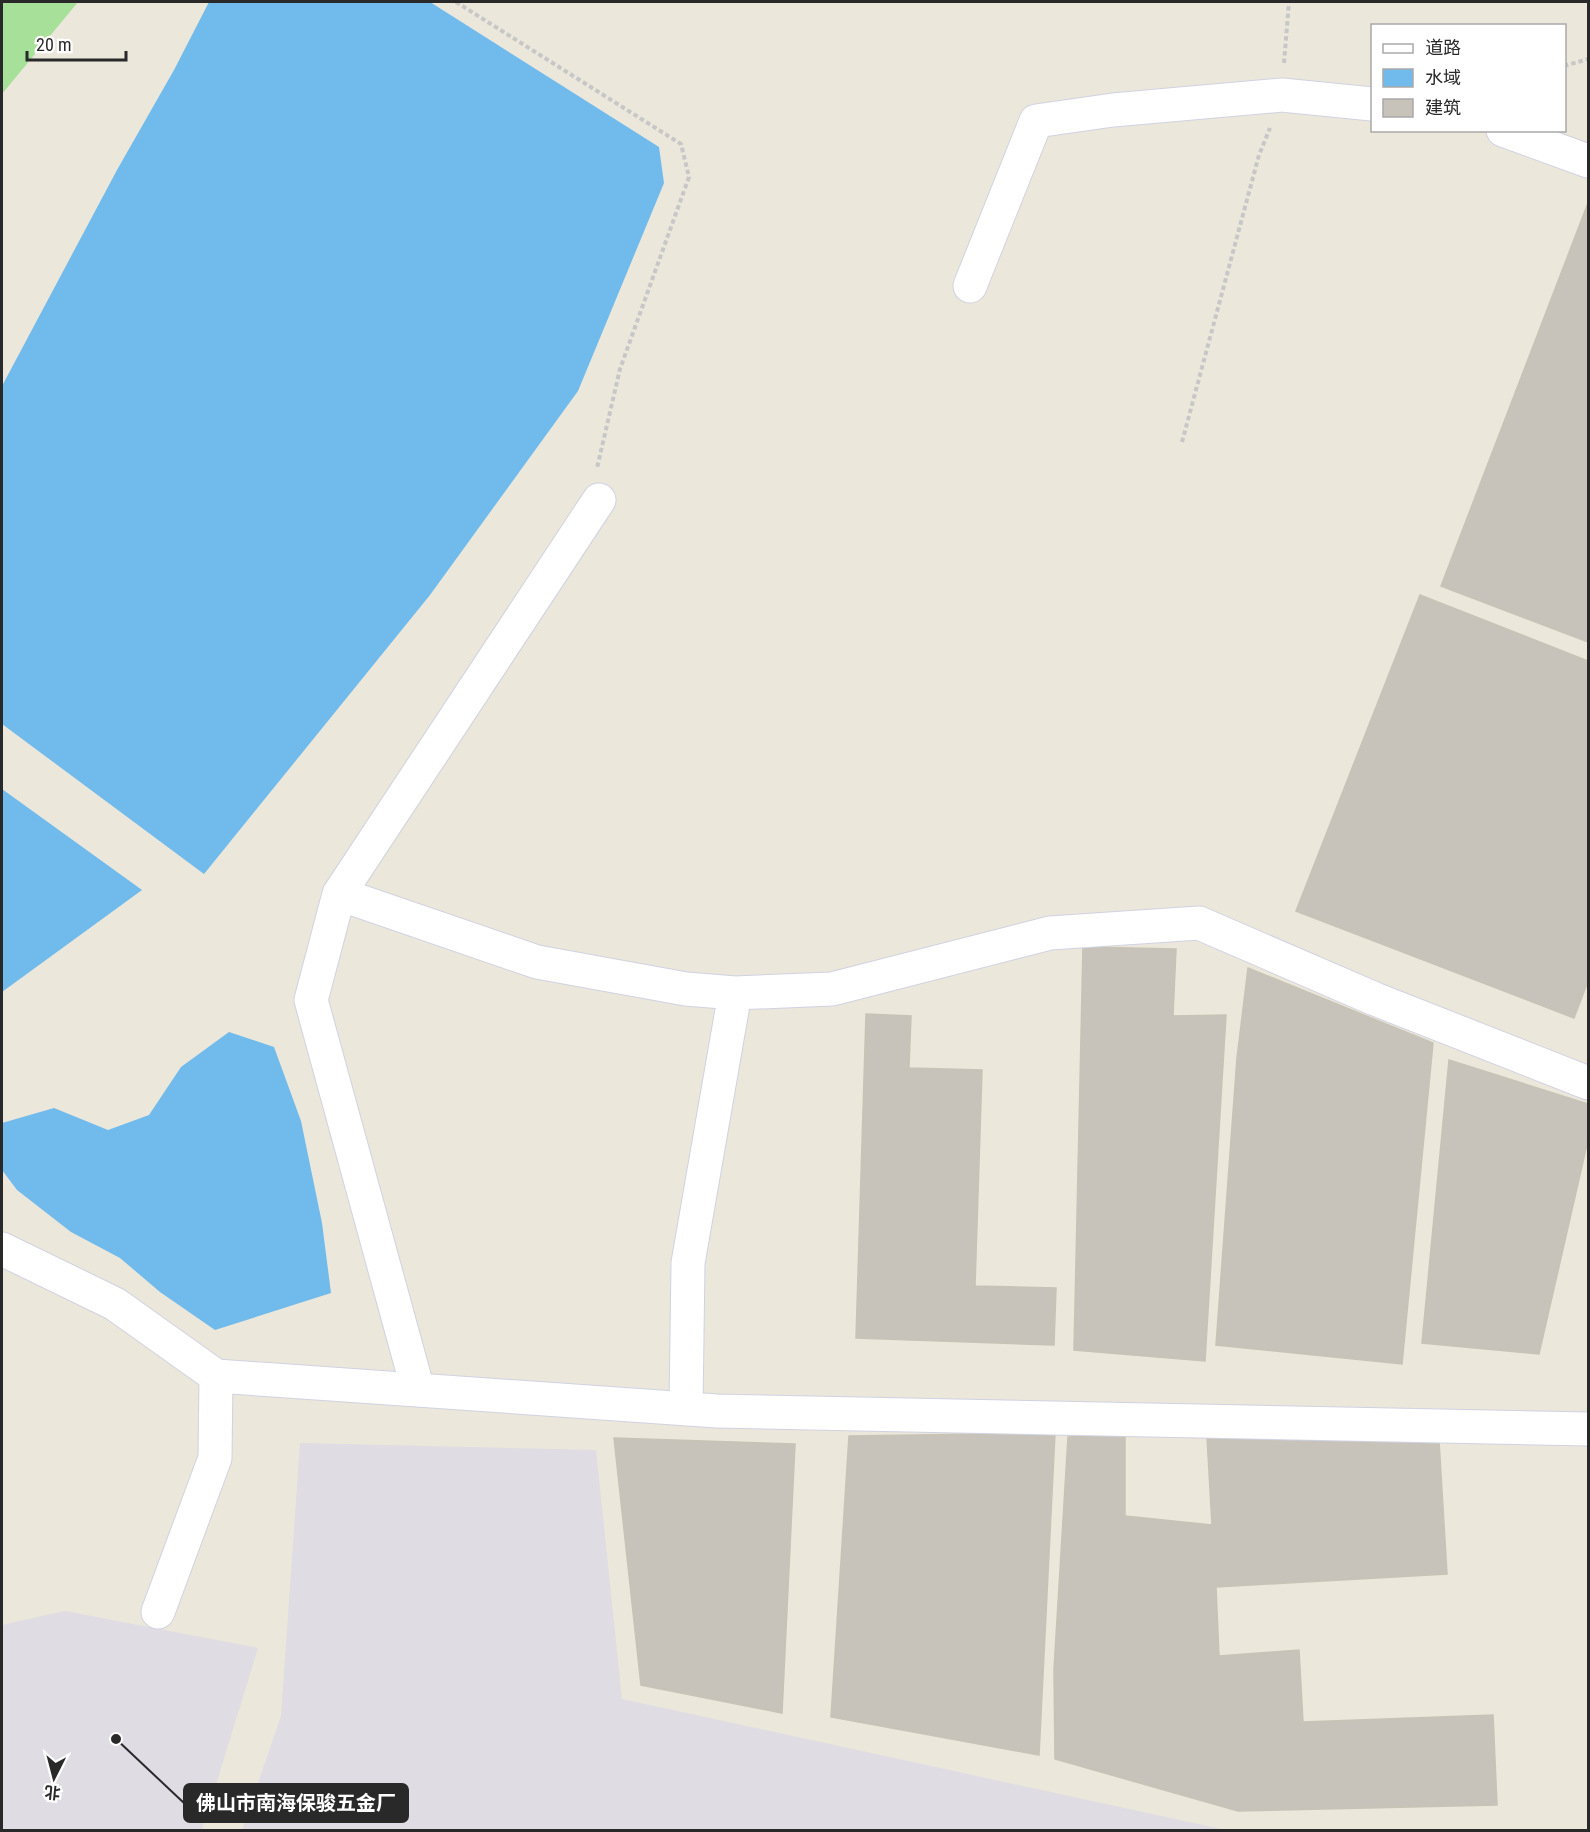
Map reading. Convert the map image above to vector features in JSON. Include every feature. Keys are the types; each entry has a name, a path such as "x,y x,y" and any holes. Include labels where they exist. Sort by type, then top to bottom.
{"street":[{"path":"970,286 1036,121 1113,110 1282,95 1371,104"},
{"path":"1508,132 1588,161"},
{"path":"418,1390 311,1000 339,894 592,511"},
{"path":"339,894 537,962 686,989 735,993 832,989 1050,933 1199,923 1375,999 1588,1083"},
{"path":"686,1409 688,1263 735,993"},
{"path":"2,1249 115,1304 216,1376 717,1411 1588,1429"},
{"path":"158,1612 215,1458 216,1376"}],"path":[{"path":"456,2 681,144 689,177 620,369 592,511"},
{"path":"1182,442 1259,155 1282,95 1289,2"},
{"path":"1566,65 1588,59"}],"shaded area":[{"path":"300,1443 596,1450 622,1699 1226,1830 242,1830 281,1716"},
{"path":"65,1611 258,1648 202,1830 2,1830 2,1625"}],"green space":[{"path":"2,2 78,2 2,94"}],"water":[{"path":"209,2 430,2 659,147 664,183 578,391 430,595 204,874 2,724 2,386"},
{"path":"2,789 142,890 2,992"},
{"path":"229,1032 274,1047 301,1121 322,1223 331,1293 215,1330 160,1292 120,1258 71,1232 17,1190 2,1170 2,1123 54,1108 108,1130 149,1115 181,1067"}],"building":[{"path":"1588,203 1588,642 1441,586"},
{"path":"1420,595 1588,661 1588,981 1574,1018 1296,911"},
{"path":"1083,947 1176,949 1173,1016 1226,1015 1205,1361 1074,1350"},
{"path":"1248,968 1433,1043 1402,1364 1216,1345 1237,1058"},
{"path":"866,1014 911,1016 909,1068 982,1070 975,1286 1056,1288 1054,1345 856,1338"},
{"path":"1449,1060 1588,1104 1588,1140 1539,1354 1422,1343"},
{"path":"1055,1433 1039,1755 831,1717 849,1436"},
{"path":"1125,1435 1125,1516 1212,1525 1207,1437 1439,1441 1447,1574 1216,1587 1219,1656 1299,1650 1303,1722 1493,1715 1497,1805 1238,1811 1055,1759 1054,1669 1068,1437"},
{"path":"614,1438 795,1444 782,1713 641,1685"}],"place":[{"name":"佛山市南海保骏五金厂","path":"116,1739"}]}
